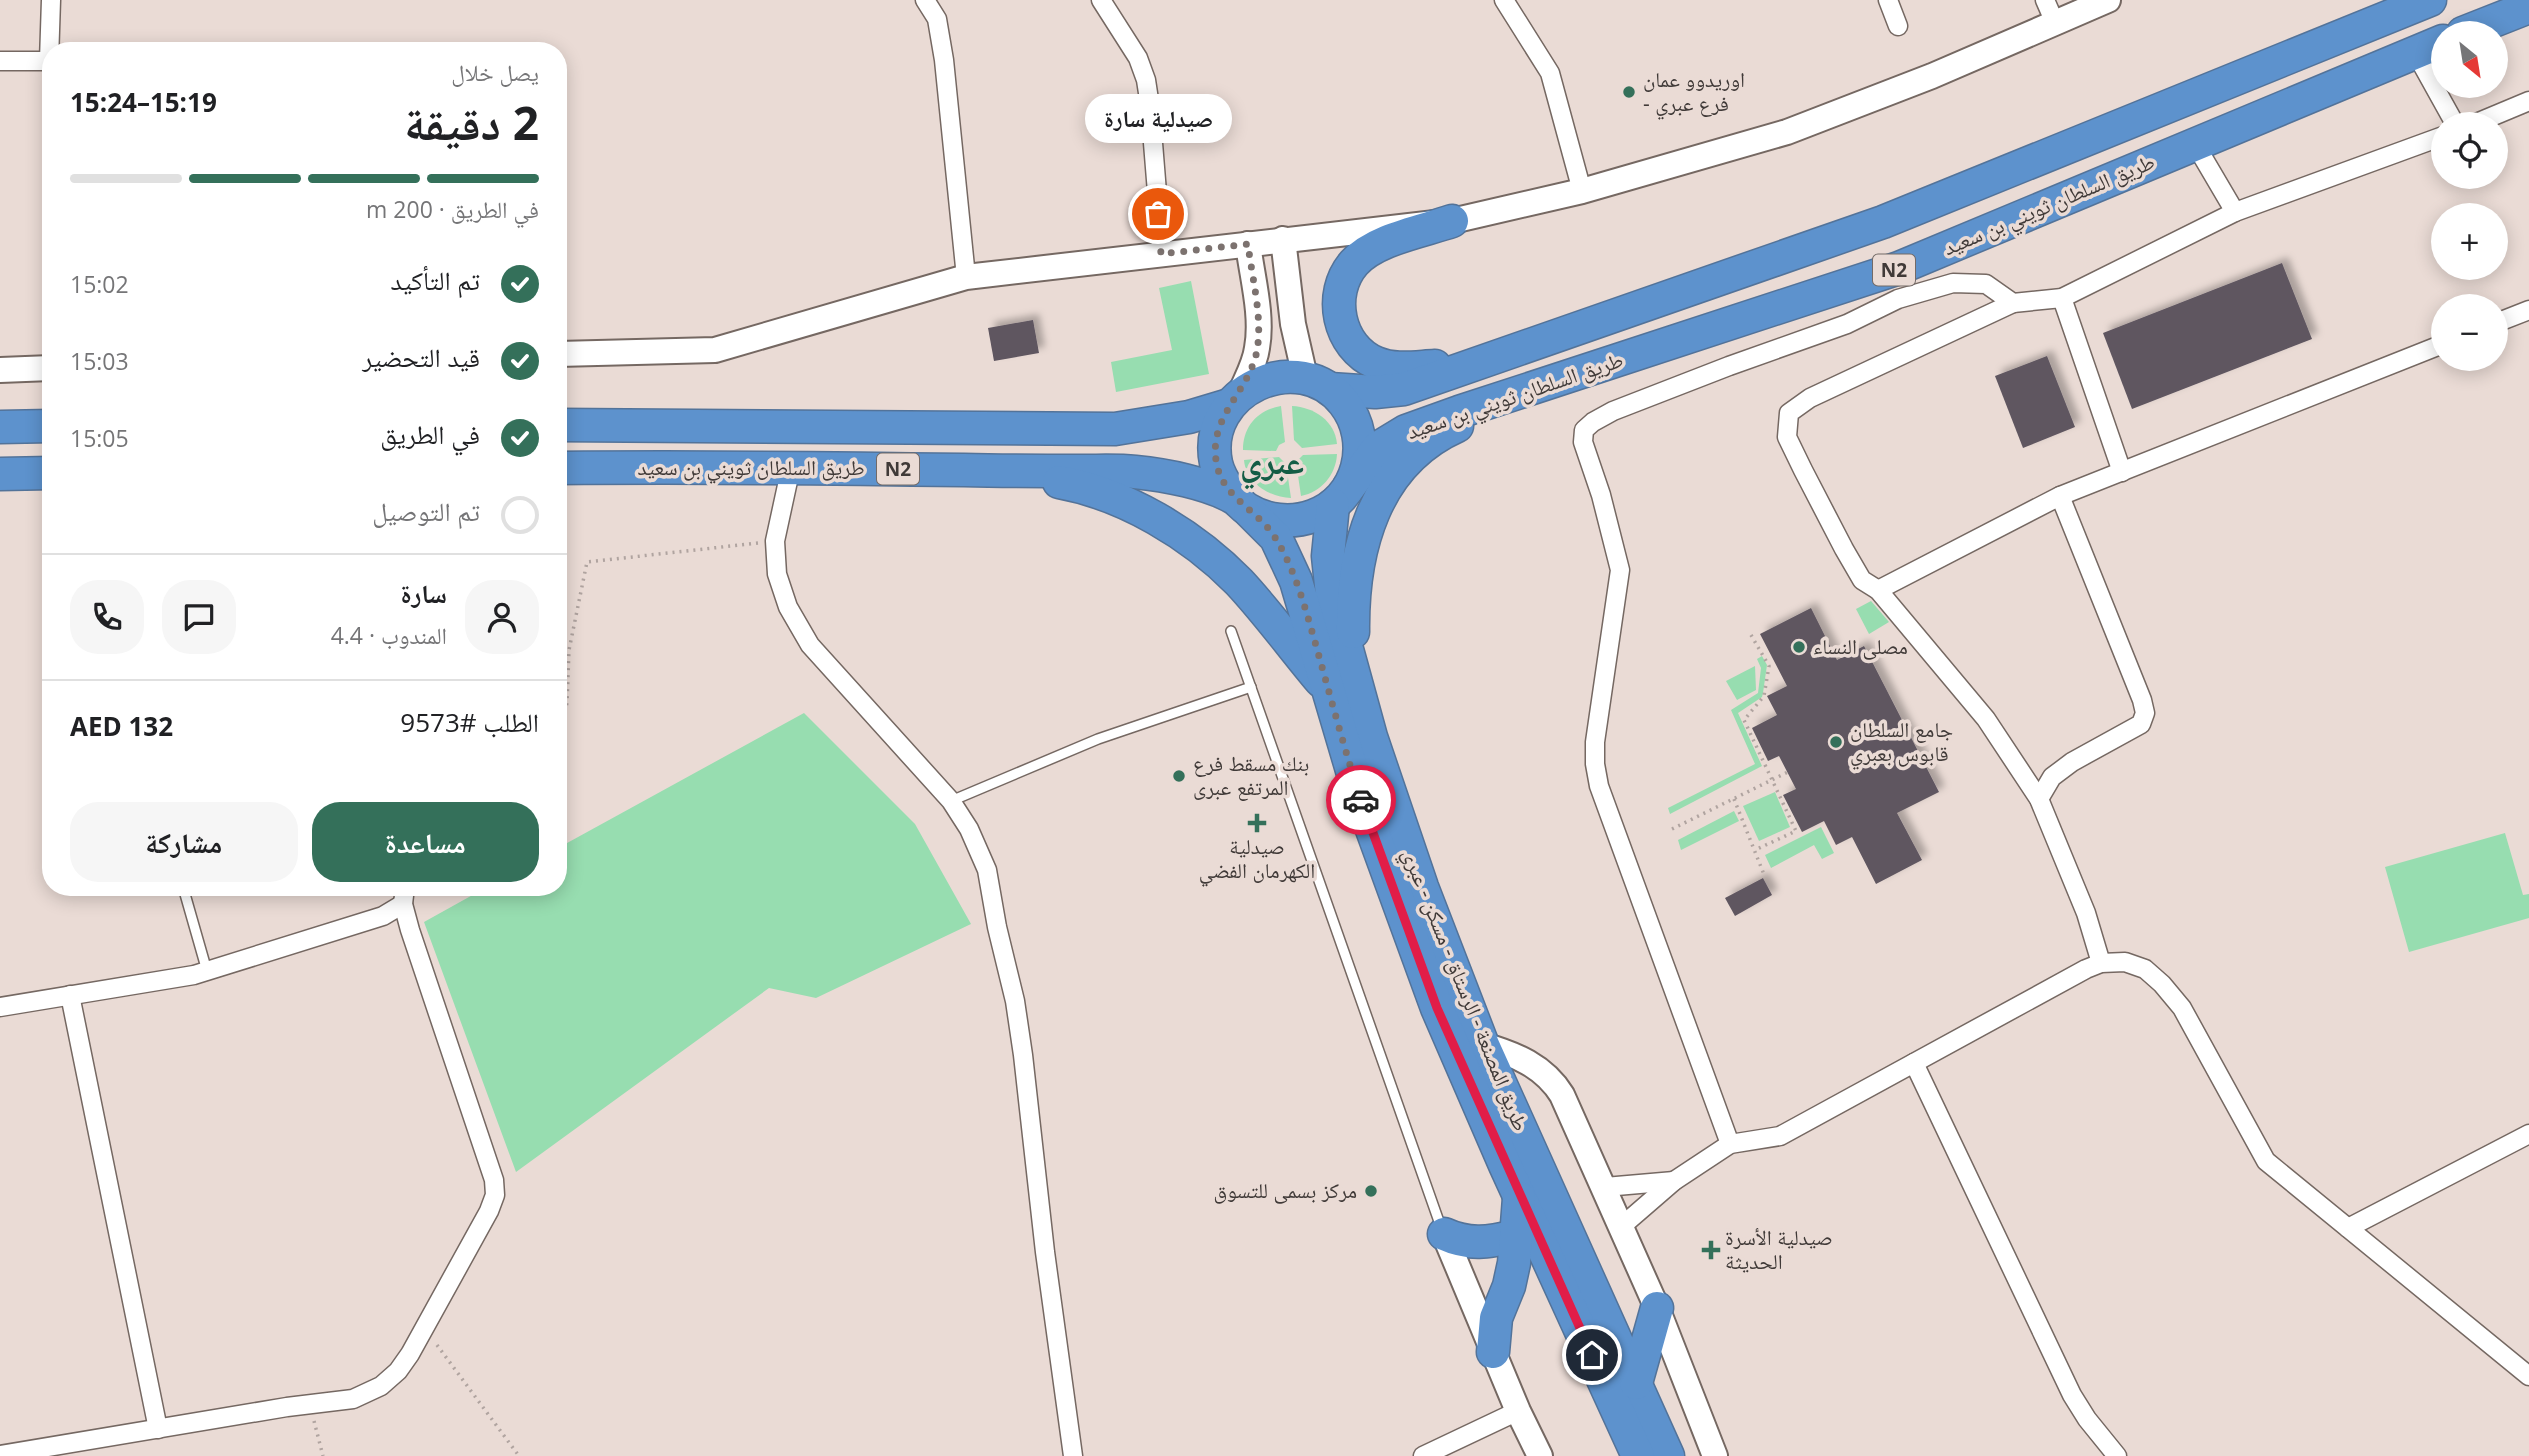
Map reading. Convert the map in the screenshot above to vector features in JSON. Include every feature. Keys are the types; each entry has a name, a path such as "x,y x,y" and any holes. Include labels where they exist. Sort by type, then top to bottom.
{"highway":[{"name":"طريق السلطان ثويني بن سعيد","path":"1317,383 1375,392 1404,389 1883,222 2425,1"},
{"path":"2493,21 2529,7"},
{"name":"طريق السلطان ثويني بن سعيد","path":"1341,496 1378,449 1406,431 1899,268 2431,47"},
{"path":"1452,221 1368,251 1353,264 1343,281 1338,300 1340,320 1347,338 1359,352 1375,363 1393,368 1485,361"},
{"name":"N2","path":"1234,399 1254,384 1270,378 1288,376 1317,383"},
{"path":"1343,689 1353,621 1356,569 1366,525 1387,488 1410,458 1450,429 1553,382"},
{"path":"1317,383 1344,402 1354,417 1359,434 1357,471 1341,496"},
{"name":"طريق السلطان ثويني بن سعيد","path":"567,425 1115,429 1189,417 1234,399"},
{"path":"1234,399 1219,423 1215,443 1216,463 1223,482 1240,503"},
{"path":"0,427 42,426"},
{"name":"طريق السلطان ثويني بن سعيد","path":"567,468 791,467 1134,471 1191,482 1240,503"},
{"path":"967,471 1077,486 1125,504 1168,527 1211,557 1343,689"},
{"path":"0,474 42,473"},
{"name":"N2","path":"1240,503 1267,518 1290,521 1313,516 1341,496"},
{"name":"طريق المصنعة - الرستاق - مسكن - عبري","path":"1341,496 1328,537 1328,576 1359,794 1442,1020 1638,1456"},
{"name":"طريق المصنعة - الرستاق - مسكن - عبري","path":"1240,503 1276,538 1289,564 1303,602 1385,782 1483,1045 1668,1456"},
{"path":"1493,1352 1496,1318 1512,1273 1520,1196"},
{"path":"1444,1234 1469,1243 1516,1236"},
{"path":"1636,1383 1657,1308"}],"street":[{"path":"50,42 51,0"},
{"path":"925,0 937,19 944,60 966,278"},
{"path":"1101,0 1138,58 1146,80 1161,254"},
{"path":"1504,0 1550,73 1582,191"},
{"path":"1888,0 1898,26"},
{"path":"2045,0 2055,23"},
{"path":"567,354 715,350 966,278 1452,221 1582,191 1787,132 1932,76 2108,0"},
{"path":"2508,22 2529,15"},
{"path":"0,61 42,61"},
{"path":"2503,112 2529,101"},
{"path":"2101,963 2086,913 2039,799 1986,719 1878,590 1862,580 1843,549 1787,437 1789,413 1820,393 2013,303 2062,298 2235,212 2431,140"},
{"path":"2195,144 2235,212"},
{"path":"1283,239 1293,324 1317,383"},
{"path":"1234,399 1254,360 1258,346 1248,244"},
{"path":"1730,1144 1599,786 1595,742 1620,570 1583,442 1584,430 1613,411 1847,324 1898,299 1953,283 1986,284 2013,303"},
{"path":"2062,298 2122,472"},
{"path":"2508,318 2529,310"},
{"path":"1878,590 2060,496 2431,349"},
{"path":"0,370 42,368"},
{"path":"791,467 775,541 781,590 796,624 810,645 951,801 969,829 987,870 1024,1055 1045,1252 1073,1456"},
{"path":"2039,799 2052,777 2072,762 2141,723 2145,713 2060,496"},
{"path":"0,1007 194,975 383,916 404,896 494,1180 495,1195 489,1211 424,1328 398,1371 380,1386 353,1399 0,1455"},
{"path":"1622,1226 1674,1181 1730,1144 1780,1136 2101,963 2125,962 2145,969 2182,1008 2266,1161 2529,1376"},
{"path":"71,995 158,1429"},
{"path":"1483,1045 1523,1060 1551,1080 1562,1095 1657,1308 1715,1456"},
{"path":"1914,1063 2072,1395 2087,1419 2117,1456"},
{"path":"2348,1228 2529,1134"},
{"path":"1605,1187 1674,1181"},
{"path":"1444,1234 1518,1411 1540,1456"},
{"path":"1423,1456 1518,1411"}],"lane":[{"path":"1231,631 1444,1234"},
{"path":"951,801 1098,739 1251,687"},
{"path":"186,896 207,971"}],"path":[{"path":"567,703 569,650 587,562 775,541"},
{"path":"1752,635 1769,666 1764,696 1744,720 1796,831 1755,850"},
{"path":"1672,829 1787,772"},
{"path":"1734,799 1765,877"},
{"path":"424,1328 519,1456"},
{"path":"310,1405 323,1456"}],"green space":[{"path":"1191,281 1209,374 1116,392 1111,362 1172,350 1159,288"},
{"path":"1281,406 1285,442 1279,445 1276,451 1243,450 1246,434 1253,421 1265,411"},
{"path":"1292,406 1315,412 1328,422 1337,444 1302,448 1294,440"},
{"path":"1337,454 1334,469 1326,481 1315,491 1301,496 1296,462 1303,455"},
{"path":"1279,457 1286,464 1291,498 1275,495 1260,487 1249,475 1244,460"},
{"path":"1871,601 1889,622 1869,634 1856,609"},
{"path":"1762,656 1767,665 1762,697 1738,713 1762,766 1670,814 1668,808 1755,764 1731,710 1758,693 1761,668 1757,659"},
{"path":"1755,666 1756,690 1737,700 1726,681"},
{"path":"804,713 915,824 971,924 816,998 769,988 516,1172 424,922 471,896 567,896 567,843"},
{"path":"1775,792 1790,827 1759,841 1743,806"},
{"path":"1734,811 1739,821 1681,850 1678,840"},
{"path":"1821,827 1834,853 1822,859 1814,845 1771,868 1765,855"},
{"path":"2505,833 2523,895 2529,894 2529,918 2409,952 2385,867"}],"building":[{"path":"2282,263 2312,339 2132,409 2103,333"},
{"path":"1033,320 1039,353 994,361 988,328"},
{"path":"2047,356 2075,427 2023,448 1995,376"},
{"name":"جامع السلطان قابوس بعبري","path":"1811,608 1837,660 1864,646 1939,792 1897,813 1922,860 1876,884 1852,837 1836,845 1824,821 1802,832 1783,795 1796,789 1779,756 1768,761 1752,728 1777,715 1767,696 1787,686 1760,634"},
{"path":"1763,878 1772,895 1735,916 1725,898"}],"way so far":[{"path":"1158,214 1161,254 1248,244 1258,346 1240,394 1229,405 1219,423 1215,443 1216,463 1223,482 1234,498 1276,538 1296,580 1361,800"}],"place":[{"name":"اوريدوو عمان - فرع عبري","path":"1629,92"},
{"name":"صيدلية سارة","path":"1158,214"},
{"name":"مصلى النساء","path":"1799,647"},
{"name":"جامع السلطان قابوس بعبري","path":"1836,742"},
{"name":"بنك مسقط فرع المرتفع عبرى","path":"1179,776"},
{"name":"صيدلية الكهرمان الفضي","path":"1257,823"},
{"name":"مركز بسمى للتسوق","path":"1371,1191"},
{"name":"صيدلية الأسرة الحديثة","path":"1711,1250"}],"district":[{"name":"عبري","path":"1272,462"}],"route":[{"path":"1361,800 1437,1008 1592,1355"}]}
